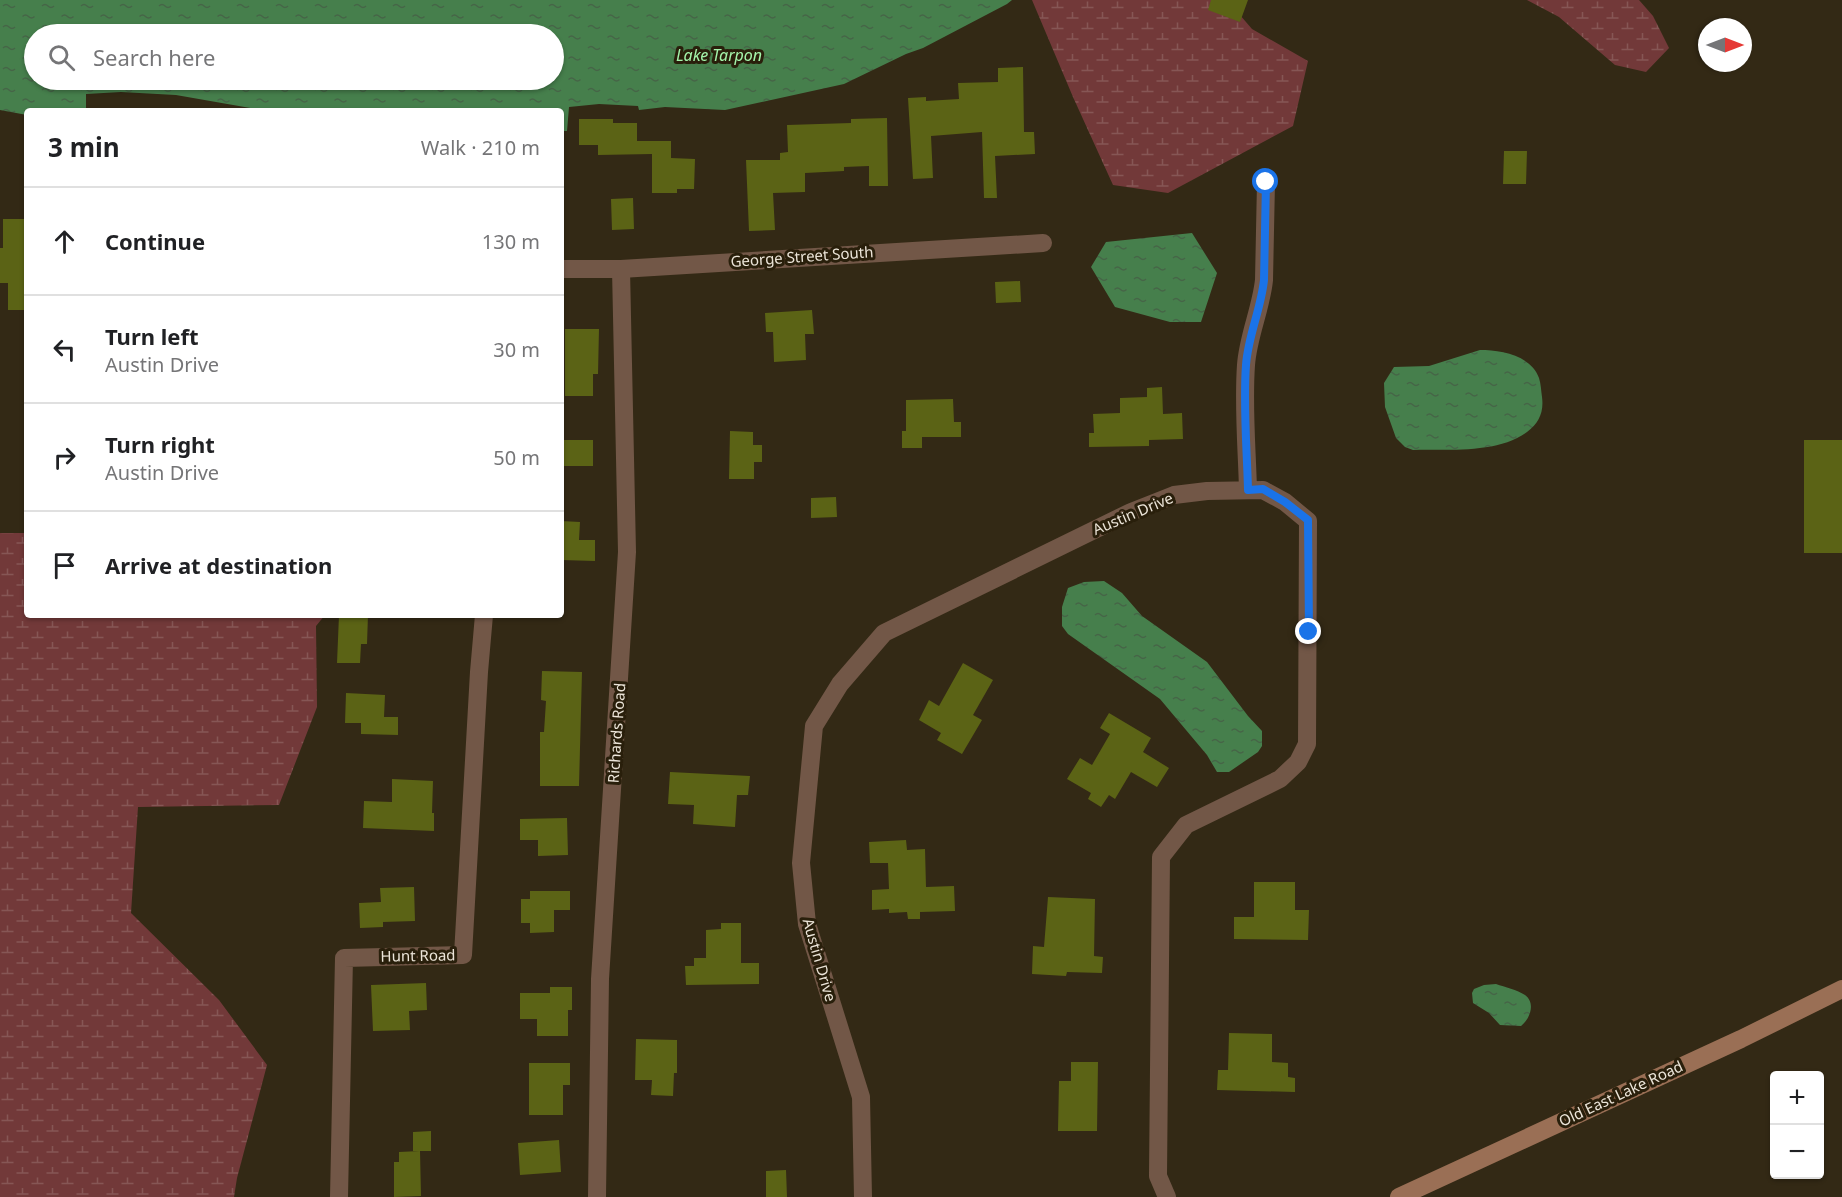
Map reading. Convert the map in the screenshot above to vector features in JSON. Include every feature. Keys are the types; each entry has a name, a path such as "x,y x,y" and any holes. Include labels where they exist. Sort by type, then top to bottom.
{"street":[{"path":"1248,490 1246,365 1250,340 1263,294 1266,182"},
{"name":"George Street South","path":"564,269 621,269 1043,243"},
{"name":"Richards Road","path":"597,1197 600,979 627,552 621,269"},
{"name":"Austin Drive","path":"863,1197 861,1097 807,924 801,863 814,726 840,684 884,633 1131,512 1174,495 1263,489 1308,520 1307,744 1298,762 1280,779 1185,825 1161,857 1158,1176 1167,1197"},
{"name":"Hunt Road","path":"339,1197 344,958 464,955 484,618"},
{"name":"Old East Lake Road","path":"1399,1197 1741,1039 1842,989"}],"green space":[{"path":"1032,0 1227,0 1252,29 1308,61 1293,126 1168,193 1113,185"},
{"path":"1527,0 1639,0 1653,16 1669,48 1646,72 1615,65 1559,17"},
{"path":"0,533 24,533 24,618 323,618 316,626 317,707 279,805 138,807 131,913 219,1000 267,1065 234,1197 0,1197"}],"water":[{"name":"Lake Tarpon","path":"0,0 1012,0 923,48 844,84 725,110 665,107 639,110 638,106 599,104 569,107 567,131 564,131 564,108 250,108 176,95 121,92 86,94 86,108 24,108 24,114 0,110"},
{"path":"1192,233 1217,273 1201,322 1170,322 1115,307 1091,267 1106,242"},
{"path":"1480,350 1514,355 1535,370 1540,380 1542,402 1540,417 1535,425 1515,439 1487,447 1413,450 1405,447 1396,438 1385,407 1384,383 1394,367 1429,366"},
{"path":"1104,581 1122,593 1142,616 1207,662 1262,731 1262,746 1258,752 1229,772 1217,772 1207,755 1160,699 1068,634 1062,626 1062,607 1068,588 1084,582"},
{"path":"1496,984 1528,998 1530,1011 1521,1026 1500,1025 1489,1013 1473,1003 1474,989"}],"building":[{"path":"1211,0 1248,0 1240,22 1208,10"},
{"path":"1023,67 1024,132 1034,132 1035,154 995,156 997,198 984,198 982,132 931,136 933,178 913,179 908,98 926,97 926,101 959,99 958,83 998,82 998,68"},
{"path":"887,118 888,186 869,186 869,166 844,167 844,171 805,173 805,192 773,193 775,230 749,231 746,160 780,160 780,153 788,152 787,125 851,123 851,119"},
{"path":"579,119 613,119 613,123 637,123 637,141 671,141 671,158 695,159 694,189 677,189 677,193 652,193 652,154 598,155 598,145 579,145"},
{"path":"1504,151 1527,151 1526,184 1503,184"},
{"path":"633,198 634,229 612,230 611,199"},
{"path":"3,219 24,219 24,310 8,310 8,283 0,283 0,248 3,248"},
{"path":"1020,281 1021,302 996,303 995,282"},
{"path":"812,310 814,334 805,334 806,360 774,362 773,332 766,332 765,313"},
{"path":"565,329 599,329 598,374 593,374 593,396 565,396"},
{"path":"1162,387 1163,414 1182,413 1183,439 1149,440 1149,446 1089,447 1089,433 1094,433 1093,414 1120,413 1120,398 1147,397 1147,388"},
{"path":"953,399 954,422 961,422 961,437 922,437 922,448 902,448 902,431 906,431 906,400"},
{"path":"730,431 753,432 753,445 762,445 762,462 754,462 754,479 729,479"},
{"path":"564,440 593,440 593,466 564,466"},
{"path":"1804,440 1842,440 1842,553 1804,553"},
{"path":"836,497 837,517 811,518 811,498"},
{"path":"564,521 580,522 579,540 595,540 595,561 564,560"},
{"path":"339,618 368,618 367,644 361,644 360,663 337,663"},
{"path":"963,663 993,680 973,715 982,720 962,754 937,740 941,733 919,720 929,700 939,706"},
{"path":"542,671 582,672 579,786 540,786 540,732 544,732 546,701 541,700"},
{"path":"346,693 385,695 384,717 398,717 398,735 361,734 361,723 345,723"},
{"path":"1109,713 1151,738 1143,752 1169,768 1157,787 1131,772 1115,799 1109,795 1101,807 1088,799 1091,793 1067,779 1080,758 1092,765 1110,734 1100,728"},
{"path":"670,772 750,776 748,795 737,795 735,827 693,824 694,805 668,804"},
{"path":"392,779 433,781 434,831 363,828 364,801 392,802"},
{"path":"567,818 568,855 538,856 538,840 520,840 520,819"},
{"path":"906,840 907,850 925,849 926,887 954,886 955,911 920,912 920,919 908,919 907,912 889,913 889,909 872,910 872,890 889,889 888,863 870,863 869,842"},
{"path":"1254,882 1295,882 1295,910 1309,910 1308,940 1234,939 1234,917 1254,917"},
{"path":"414,887 415,921 383,922 383,927 360,928 359,903 381,902 380,888"},
{"path":"530,891 570,891 570,910 554,910 554,932 530,933 530,923 521,923 521,899 530,899"},
{"path":"1048,897 1095,899 1094,956 1103,957 1102,973 1067,972 1066,976 1032,974 1033,946 1044,947"},
{"path":"721,923 741,923 741,963 759,963 759,984 686,985 685,966 694,966 694,958 706,958 706,930 721,929"},
{"path":"426,983 427,1010 409,1011 410,1030 373,1031 371,985"},
{"path":"550,987 572,987 572,1010 568,1010 568,1036 537,1036 537,1019 520,1019 520,993 550,993"},
{"path":"1229,1033 1272,1034 1272,1062 1288,1063 1288,1077 1295,1078 1295,1092 1217,1090 1218,1070 1228,1070"},
{"path":"636,1039 677,1040 677,1073 674,1073 673,1096 651,1095 652,1080 635,1080"},
{"path":"1071,1062 1098,1062 1097,1131 1058,1131 1059,1081 1071,1081"},
{"path":"529,1063 570,1063 570,1085 563,1085 563,1115 529,1115"},
{"path":"431,1131 431,1151 413,1151 413,1132"},
{"path":"559,1140 561,1172 520,1175 518,1143"},
{"path":"420,1151 421,1196 394,1197 394,1162 399,1162 399,1152"},
{"path":"786,1170 787,1197 766,1197 766,1171"}],"route":[{"path":"1266,182 1263,294 1250,340 1246,365 1248,490 1263,489 1308,520 1309,632"}]}
